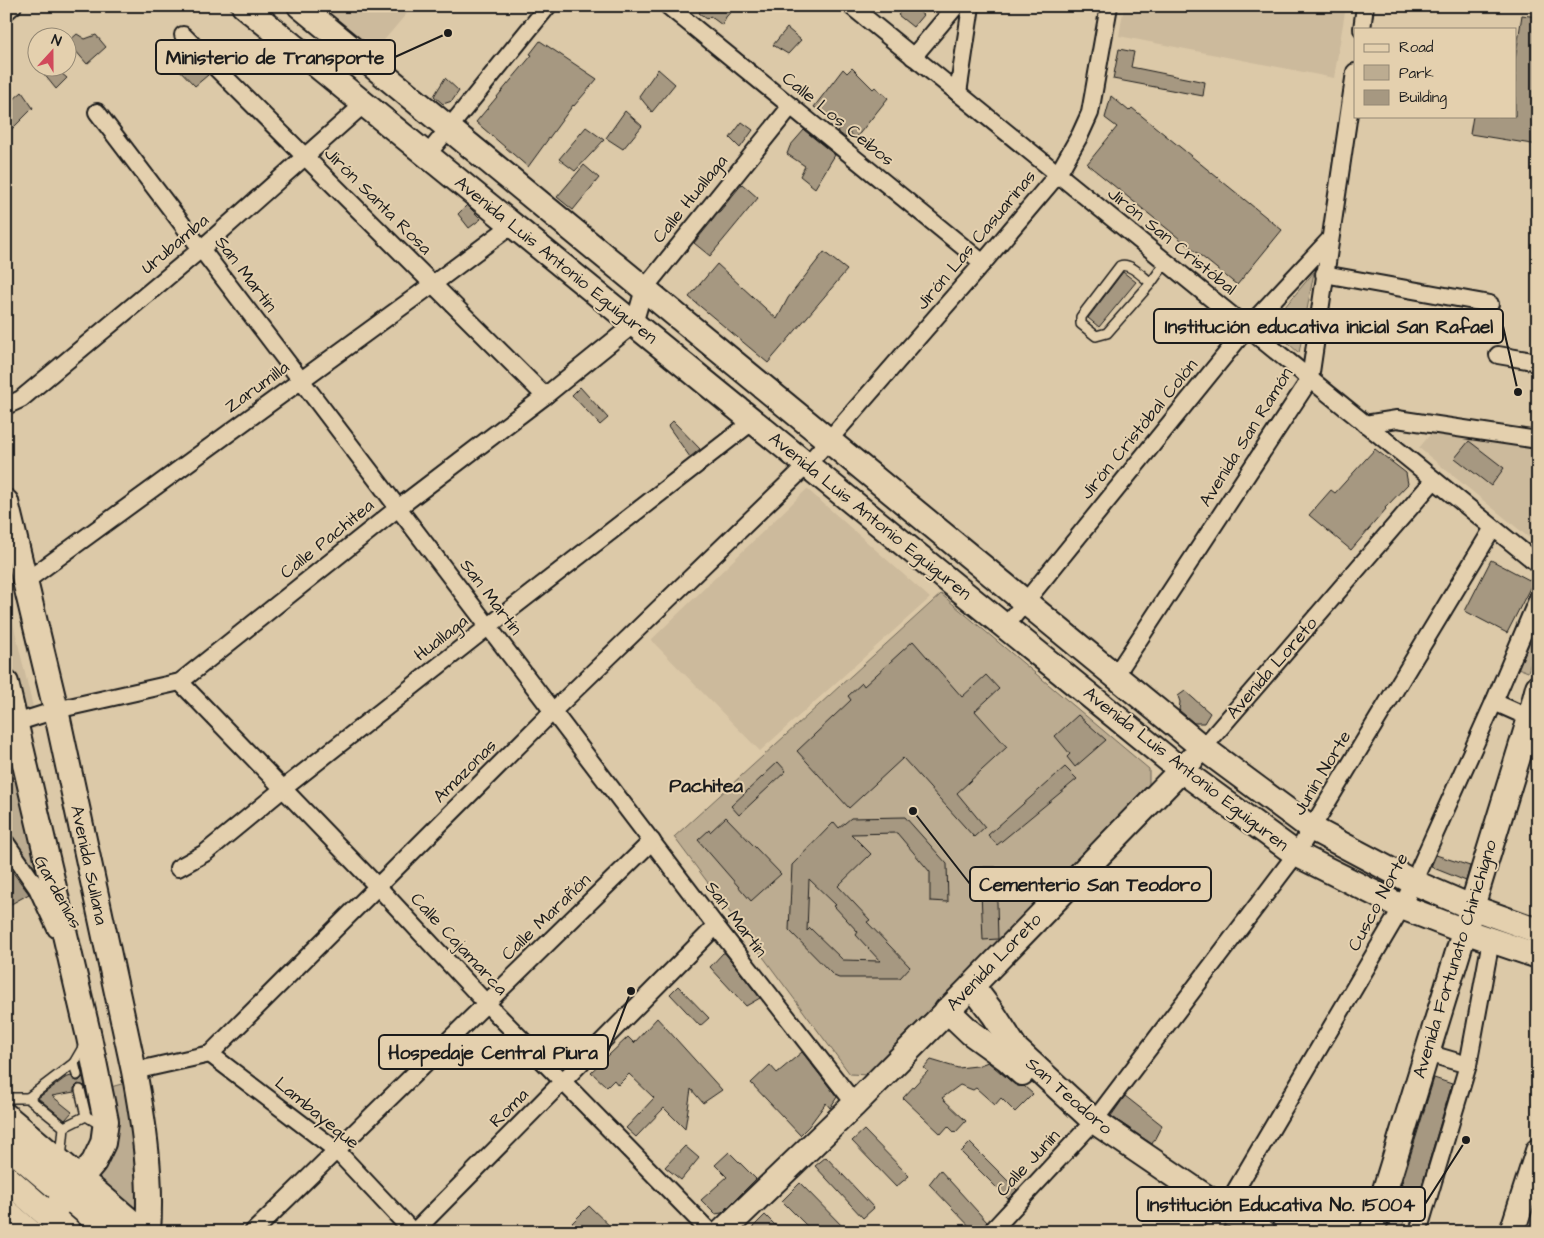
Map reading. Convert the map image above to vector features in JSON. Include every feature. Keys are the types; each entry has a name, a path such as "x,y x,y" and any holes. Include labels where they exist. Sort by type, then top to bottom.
{"main road":[{"name":"Avenida Luis Antonio Eguiguren","path":"244,6 1181,770 1296,854 1402,907 1464,931 1538,956"},
{"name":"Avenida Luis Antonio Eguiguren","path":"300,6 1203,748 1311,828 1413,882 1471,907 1538,931"},
{"name":"Avenida Sullana","path":"6,502 56,710 134,1071 147,1159 150,1209 148,1232"},
{"path":"6,683 10,724 72,962 99,1080 96,1122 103,1143 94,1162 74,1186 49,1226"},
{"name":"Avenida Fortunato Chirichigno","path":"1372,1232 1538,687"},
{"name":"Avenida Loreto","path":"722,1232 855,1104 1203,748"},
{"name":"San Teodoro","path":"972,986 994,1014 1016,1049 1090,1127"},
{"name":"San Teodoro","path":"947,1010 971,1033 1007,1059 1090,1127 1223,1224 1263,1232"},
{"path":"6,1116 61,1162 74,1186 111,1232"},
{"path":"6,1143 143,1232"},
{"path":"1512,1232 1538,1151"},
{"path":"6,1178 49,1226"},
{"path":"6,1211 49,1226"}],"street":[{"path":"6,12 13,6"},
{"path":"427,155 548,6"},
{"name":"Jirón San Cristóbal","path":"851,6 1538,564"},
{"path":"913,57 956,6"},
{"path":"958,93 971,6"},
{"name":"Jirón Las Casuarinas","path":"808,466 1058,174 1090,113 1109,6"},
{"path":"1362,28 1365,6"},
{"name":"Calle Los Ceibos","path":"679,10 791,106 983,263"},
{"name":"Jirón Santa Rosa","path":"183,35 545,396"},
{"name":"Avenida San Ramón","path":"1116,676 1310,378 1354,79"},
{"name":"Urubamba","path":"6,406 21,399 201,249 364,104"},
{"name":"Calle Huallaga","path":"634,324 644,289 791,106"},
{"name":"San Martín","path":"97,112 716,926 855,1104"},
{"name":"Zarumilla","path":"26,581 512,225"},
{"name":"Jirón Cristóbal Colón","path":"1005,627 1247,328 1330,239"},
{"path":"1324,274 1490,304"},
{"name":"Calle Pachitea","path":"10,724 56,710 180,682 398,508 545,396 634,324"},
{"path":"1498,355 1538,362"},
{"path":"1365,424 1397,419 1538,440"},
{"name":"Huallaga","path":"178,868 205,854 284,788 489,626 753,421"},
{"name":"Amazonas","path":"210,1054 553,711 808,466"},
{"name":"Avenida Loreto","path":"1203,748 1434,480"},
{"name":"Junín Norte","path":"1090,1127 1296,854 1493,528"},
{"name":"Cusco Norte","path":"1223,1224 1402,907 1494,702 1538,598"},
{"name":"Calle Cajamarca","path":"180,682 284,788 486,1003 710,1232"},
{"path":"1494,702 1530,718"},
{"name":"Calle Marañón","path":"253,1232 652,841"},
{"name":"Gardenias","path":"6,843 36,888 72,962"},
{"name":"Roma","path":"414,1232 716,926"},
{"path":"1418,1232 1468,1065 1491,940"},
{"path":"1427,1053 1468,1065"},
{"path":"134,1071 210,1054"},
{"name":"Lambayeque","path":"210,1054 336,1150 414,1232"},
{"name":"Calle Junín","path":"991,1232 1090,1127"}],"lane":[{"path":"1151,283 1128,266 1124,264 1120,266 1081,317 1081,324 1096,336 1107,333 1151,283 1166,262"},
{"path":"6,1098 28,1098 74,1062 89,1037"},
{"path":"74,1062 77,1075"},
{"path":"28,1098 64,1127 96,1122 80,1090"},
{"path":"61,1162 64,1127"}],"shaded area":[{"path":"323,6 413,6 375,51"},
{"path":"1124,6 1346,6 1334,78 1119,36"},
{"path":"1433,431 1538,450 1538,545 1419,448"},
{"path":"807,489 930,598 760,751 651,640"},
{"path":"6,593 38,728 6,734"}],"green space":[{"path":"1314,272 1299,353 1269,326"},
{"path":"941,594 1149,769 1149,784 868,1075 850,1074 674,837"},
{"path":"1538,624 1538,639 1528,672 1518,668"},
{"path":"6,726 72,962 6,843"},
{"path":"129,1082 141,1219 97,1179 112,1131 107,1088"},
{"path":"1389,1197 1410,1205 1400,1232 1378,1232"}],"building":[{"path":"699,6 736,6 726,17 722,25 710,16 707,19 699,13 702,8"},
{"path":"905,6 912,6 923,15 913,27 898,15"},
{"path":"1522,15 1538,17 1538,145 1470,134 1473,118 1516,118 1516,54"},
{"path":"787,28 801,40 788,54 773,45"},
{"path":"78,35 85,39 96,35 106,47 87,64 78,54"},
{"path":"540,41 597,79 573,105 528,167 476,122 532,55 530,54"},
{"path":"1119,49 1134,52 1131,67 1205,82 1203,96 1113,79"},
{"path":"183,52 208,75 195,86 174,64"},
{"path":"852,68 873,89 875,87 888,98 856,138 849,133 846,138 837,131 842,125 814,107 843,69 847,73"},
{"path":"658,69 675,84 652,112 639,96"},
{"path":"47,78 67,78 56,89"},
{"path":"445,78 459,91 452,101 443,104 434,96"},
{"path":"6,92 14,99 22,92 33,108 6,135"},
{"path":"1111,96 1129,111 1132,108 1282,230 1237,285 1087,164 1117,127 1105,118"},
{"path":"625,111 642,126 623,149 606,138"},
{"path":"742,122 753,130 740,148 730,138"},
{"path":"586,127 604,140 575,171 559,159"},
{"path":"804,130 835,155 815,188 800,176 805,166 787,154 790,146"},
{"path":"584,165 599,178 573,210 557,197"},
{"path":"742,184 758,198 710,256 694,243"},
{"path":"467,205 481,219 469,228 458,214"},
{"path":"824,252 847,270 768,363 689,297 717,264 777,319 788,298"},
{"path":"1123,272 1136,282 1099,327 1088,318"},
{"path":"580,387 608,418 600,425 572,395"},
{"path":"673,421 700,449 690,457 668,426"},
{"path":"1469,441 1504,468 1491,486 1455,458"},
{"path":"1375,449 1406,473 1408,484 1385,508 1351,550 1309,515 1331,490 1335,493"},
{"path":"1491,560 1533,582 1507,633 1465,611"},
{"path":"913,641 962,697 986,675 999,689 975,711 1007,747 957,793 985,827 974,837 903,758 849,808 797,751 851,700 848,696 862,683 864,686"},
{"path":"1185,691 1210,713 1204,723 1194,723 1179,710 1180,702 1178,696"},
{"path":"1078,715 1106,740 1075,767 1067,757 1070,754 1055,736"},
{"path":"778,762 786,771 739,815 731,806"},
{"path":"1065,767 1077,779 997,845 988,835"},
{"path":"726,817 781,874 751,901 698,840"},
{"path":"905,817 947,864 948,902 930,901 930,872 897,833 851,834 871,854 838,886 870,920 867,922 910,967 900,978 839,978 834,976 789,930 792,865 834,822 839,828 851,818","holes":["809,879 836,905 834,906 858,932 856,935 880,961 843,960 810,928 807,931"]},
{"path":"1436,855 1470,866 1466,881 1431,867"},
{"path":"6,863 29,894 6,907"},
{"path":"980,867 996,867 998,939 983,940"},
{"path":"725,953 760,998 746,1006 710,967"},
{"path":"678,986 709,1018 700,1026 670,994"},
{"path":"657,1018 722,1090 703,1103 691,1089 685,1129 664,1108 636,1137 626,1128 654,1098 629,1074 618,1085 614,1080 607,1087 591,1072 628,1037 634,1043"},
{"path":"802,1052 837,1097 830,1108 826,1103 800,1135 751,1083 770,1065 777,1073"},
{"path":"931,1060 958,1068 977,1066 988,1062 1013,1083 1018,1086 1024,1086 1033,1094 1015,1112 1001,1098 995,1105 976,1088 973,1090 960,1085 942,1098 966,1121 955,1133 948,1126 941,1134 903,1098 928,1071 924,1068"},
{"path":"71,1076 76,1081 83,1077 85,1086 78,1084 74,1088 74,1092 52,1096 72,1112 65,1120 38,1098 65,1078"},
{"path":"1434,1078 1452,1084 1417,1202 1398,1196"},
{"path":"1125,1096 1162,1125 1152,1144 1111,1116"},
{"path":"864,1130 909,1176 896,1187 852,1141"},
{"path":"970,1143 1017,1190 1008,1199 961,1152"},
{"path":"685,1146 699,1158 681,1180 665,1167"},
{"path":"729,1152 756,1179 722,1213 715,1214 701,1200 727,1177 715,1165"},
{"path":"826,1157 874,1208 863,1218 815,1166"},
{"path":"940,1170 987,1222 978,1232 975,1232 929,1184"},
{"path":"800,1183 848,1232 813,1232 782,1201"},
{"path":"589,1206 616,1232 581,1232 572,1223"},
{"path":"765,1215 782,1232 748,1232"}],"place":[{"name":"Ministerio de Transporte","path":"448,33"},
{"name":"Institución educativa inicial San Rafael","path":"1518,392"},
{"name":"Cementerio San Teodoro","path":"913,811"},
{"name":"Hospedaje Central Piura","path":"631,991"},
{"name":"Institución Educativa No. 15004","path":"1466,1140"}],"district":[{"name":"Pachitea","path":"706,786"}]}
